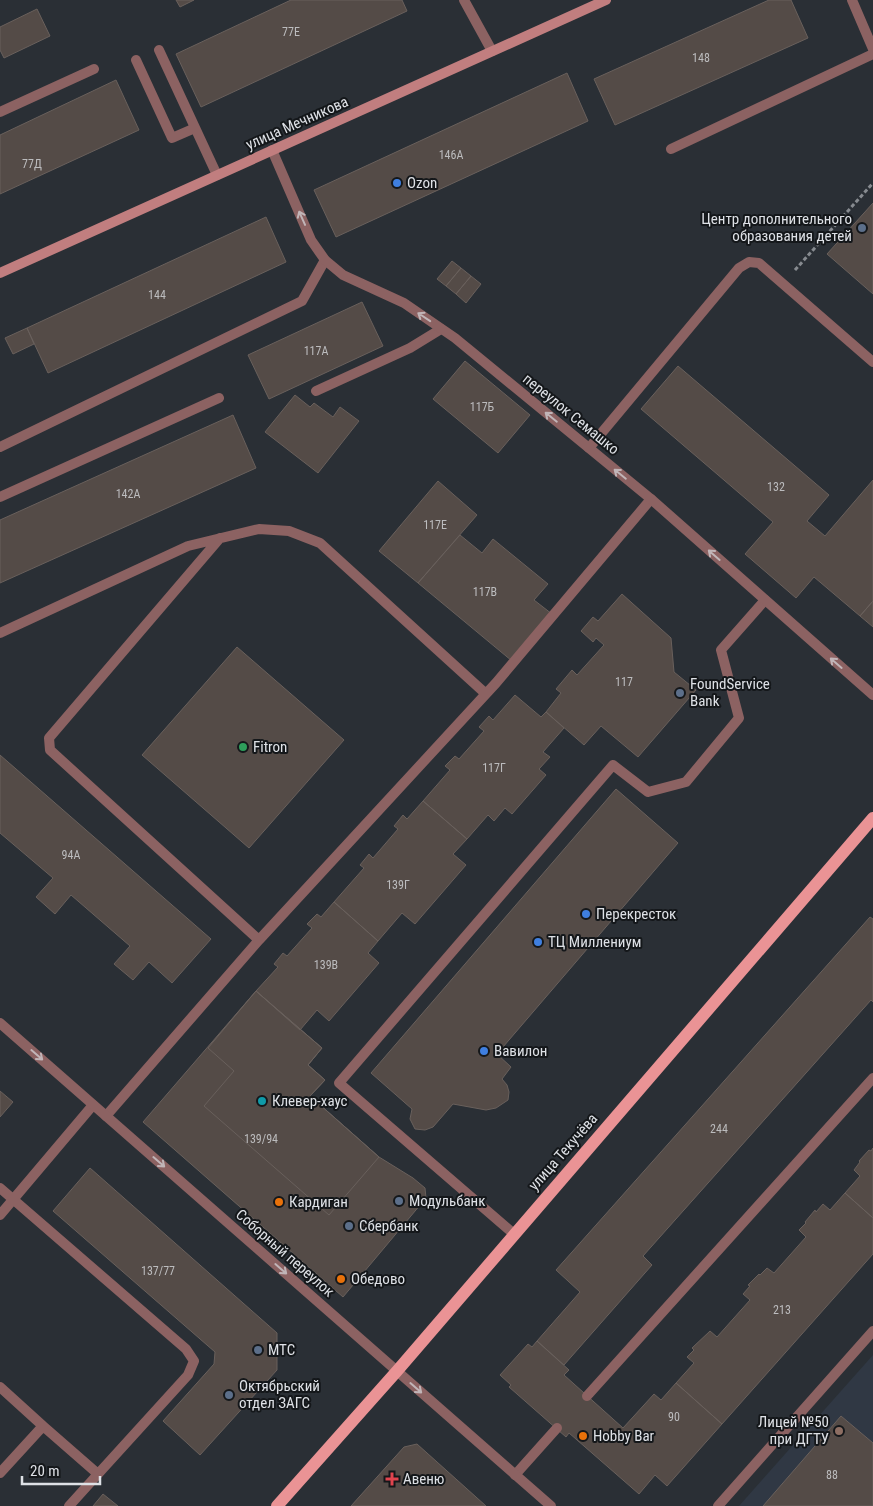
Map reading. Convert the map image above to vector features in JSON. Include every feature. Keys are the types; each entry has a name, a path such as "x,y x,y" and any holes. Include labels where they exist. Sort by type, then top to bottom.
{"main road":[{"name":"улица Мечникова","path":"0,273 606,0"},
{"name":"улица Текучёва","path":"277,1506 397,1371 873,818"}],"street":[{"path":"464,0 492,51"},
{"path":"852,0 873,49"},
{"path":"159,50 217,175"},
{"path":"671,149 873,54"},
{"path":"136,60 172,138 195,128"},
{"path":"0,112 94,70"},
{"name":"переулок Семашко","path":"272,150 311,240 326,260 343,275 404,303 455,338 651,499 873,695"},
{"path":"0,447 302,301 326,260"},
{"path":"589,448 739,268 749,262 759,263 873,362"},
{"path":"316,391 410,348 441,328"},
{"path":"0,497 220,398"},
{"path":"106,1116 259,940 486,694 651,499"},
{"path":"0,633 188,546 260,529 289,531 320,543 486,694"},
{"path":"220,538 49,738 50,750 259,940"},
{"path":"514,1234 339,1083 613,765 648,792 686,782 739,718 721,650 765,600"},
{"name":"Соборный переулок","path":"0,1023 551,1506"},
{"path":"587,1396 873,1078"},
{"path":"0,1215 93,1104"},
{"path":"0,1188 186,1350 194,1362 188,1375 69,1506"},
{"path":"718,1506 873,1331"},
{"path":"0,1388 98,1474"},
{"path":"0,1473 43,1426"},
{"path":"515,1475 557,1428"}],"path":[{"path":"783,284 873,183"}],"shaded area":[{"name":"Лицей №50 при ДГТУ","path":"873,1355 873,1506 739,1506"}],"building":[{"path":"176,0 194,0 180,7"},
{"path":"291,0 402,0 407,11 201,107 176,54"},
{"path":"769,0 791,0 808,38 615,125 594,79"},
{"path":"37,9 50,36 4,58 0,50 0,27"},
{"path":"567,73 588,121 336,237 314,190"},
{"path":"116,80 139,130 0,194 0,135"},
{"name":"Центр дополнительного образования детей","path":"873,203 873,294 827,254"},
{"path":"266,217 286,262 48,373 27,328"},
{"path":"452,261 461,268 446,286 437,279"},
{"path":"461,268 471,276 456,294 446,286"},
{"path":"471,276 481,284 466,303 456,294"},
{"path":"362,302 383,346 269,399 248,355"},
{"path":"27,328 34,344 13,354 5,338"},
{"path":"465,361 530,415 498,453 433,399"},
{"path":"678,366 829,495 807,521 825,536 873,480 873,601 860,616 814,577 796,598 745,554 773,522 641,409"},
{"path":"295,395 310,407 314,403 333,417 340,407 359,421 318,473 265,432"},
{"path":"233,415 256,468 0,583 0,520"},
{"path":"438,481 477,515 418,583 379,551"},
{"path":"460,535 482,553 493,539 548,584 534,600 552,614 512,661 418,583"},
{"path":"622,594 671,638 674,672 696,690 638,757 601,726 584,745 546,712 561,693 556,689 572,670 577,675 604,645 596,638 593,642 581,631 593,617 598,621"},
{"path":"873,601 873,627 860,616"},
{"name":"Fitron","path":"237,647 344,740 249,848 142,755"},
{"path":"515,695 541,717 546,712 564,728 543,752 550,757 539,769 546,775 512,814 505,808 494,821 488,815 467,839 423,801 450,770 445,766 455,756 459,759 484,731 479,727 489,716 493,720"},
{"path":"0,755 211,939 172,983 149,962 133,980 114,964 130,946 71,895 55,914 36,897 53,878 0,833"},
{"name":"ТЦ Миллениум","path":"616,789 678,843 497,1054 511,1067 502,1079 507,1085 509,1092 508,1100 496,1108 486,1110 453,1104 433,1127 425,1130 415,1129 410,1119 412,1109 371,1073"},
{"path":"423,801 467,839 453,854 466,865 415,924 402,913 378,941 334,902 364,868 360,865 369,854 373,858 398,829 394,826 403,815 407,819"},
{"path":"334,902 378,941 368,953 379,963 329,1021 317,1010 300,1030 256,991 278,967 274,964 283,953 287,956 312,928 307,924 317,914 321,917"},
{"path":"870,917 873,919 873,1002 871,1000 643,1256 652,1265 564,1365 537,1341 580,1292 556,1270"},
{"name":"Клевер-хаус","path":"256,991 322,1048 308,1065 325,1080 310,1096 379,1157 329,1215 204,1106 234,1071 208,1048"},
{"path":"256,991 322,1048 308,1065 325,1080 310,1096 379,1157 413,1178 425,1188 426,1198 343,1297 143,1122"},
{"path":"0,1091 13,1102 0,1117"},
{"path":"873,1148 873,1218 845,1193 860,1176 854,1170 859,1161"},
{"path":"90,1168 277,1333 277,1370 200,1455 163,1421 214,1364 215,1352 53,1211"},
{"path":"845,1193 873,1218 873,1254 722,1424 676,1383 694,1363 687,1357 694,1350 692,1348 710,1331 717,1337 750,1300 743,1294 750,1286 748,1285 767,1268 774,1273 806,1237 799,1230 815,1210 816,1212 823,1204 830,1210"},
{"path":"537,1341 569,1370 564,1375 623,1428 654,1394 661,1400 676,1383 722,1424 667,1486 655,1475 639,1494 569,1433 566,1437 509,1387 511,1385 500,1375 528,1344 532,1347"},
{"path":"841,1416 873,1443 873,1506 763,1506"},
{"path":"417,1444 486,1506 351,1506 404,1447"},
{"path":"103,1494 118,1506 93,1506"}],"place":[{"name":"Ozon","path":"397,183"},
{"name":"Центр дополнительного образования детей","path":"862,228"},
{"name":"FoundService Bank","path":"680,693"},
{"name":"Fitron","path":"243,747"},
{"name":"Перекресток","path":"586,914"},
{"name":"ТЦ Миллениум","path":"538,942"},
{"name":"Вавилон","path":"484,1051"},
{"name":"Клевер-хаус","path":"262,1101"},
{"name":"Модульбанк","path":"399,1201"},
{"name":"Кардиган","path":"279,1202"},
{"name":"Сбербанк","path":"349,1226"},
{"name":"Обедово","path":"341,1279"},
{"name":"МТС","path":"258,1350"},
{"name":"Октябрьский отдел ЗАГС","path":"229,1395"},
{"name":"Лицей №50 при ДГТУ","path":"839,1431"},
{"name":"Hobby Bar","path":"583,1436"},
{"name":"Авеню","path":"392,1479"}]}
